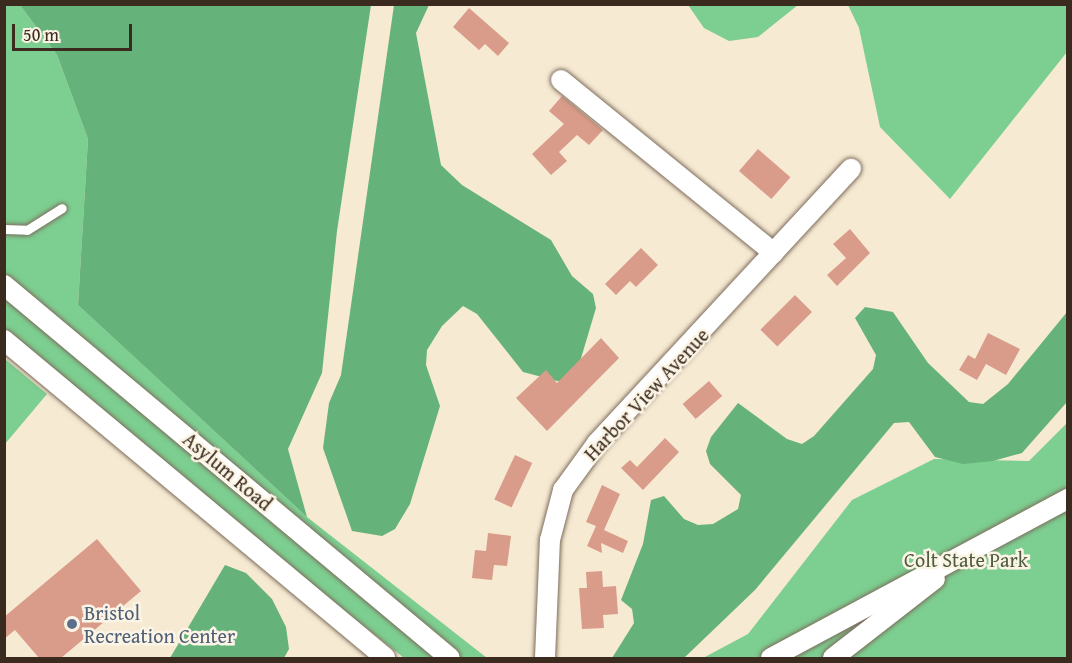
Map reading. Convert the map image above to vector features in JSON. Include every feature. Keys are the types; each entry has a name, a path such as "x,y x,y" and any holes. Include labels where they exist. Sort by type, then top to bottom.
{"street":[{"path":"561,81 774,253"},
{"name":"Harbor View Avenue","path":"545,658 550,540 563,490 597,443 851,169"},
{"name":"Asylum Road","path":"4,285 450,658"},
{"path":"4,340 385,658"},
{"path":"771,658 1068,500"},
{"path":"833,658 994,538"}],"lane":[{"path":"4,229 27,230 62,208"}],"green space":[{"path":"4,5 20,5 57,55 88,139 78,305 307,517 487,658 404,658 5,340"},
{"path":"20,5 371,5 337,231 322,373 288,449 307,517 78,305 88,139 57,55"},
{"path":"394,5 429,5 416,33 441,165 462,185 551,240 572,276 593,294 596,308 576,375 565,383 523,372 477,314 463,306 442,326 427,350 426,365 440,406 410,504 395,529 382,536 352,531 323,448 329,403 341,375"},
{"path":"688,5 798,5 758,37 729,41 704,28"},
{"path":"848,5 1067,5 1067,52 950,199 880,127 859,28"},
{"path":"865,307 893,312 928,363 969,402 983,404 1008,384 1067,312 1067,402 1022,453 993,461 963,464 935,457 909,422 894,423 755,590 684,658 612,658 634,623 632,609 621,600 643,544 651,500 664,496 684,519 698,525 713,524 738,509 741,495 710,464 706,451 711,437 738,403 787,439 802,444 814,436 873,369 876,355 855,318"},
{"path":"5,359 47,394 5,444"},
{"name":"Colt State Park","path":"1067,423 1067,658 703,658 748,634 852,500 934,459 1029,461"},
{"path":"225,565 246,573 272,599 286,627 289,649 284,658 170,658"}],"building":[{"path":"469,8 509,43 498,56 485,44 479,50 453,27"},
{"path":"562,96 603,130 589,145 577,135 559,152 567,161 551,175 532,154 564,124 549,111"},
{"path":"758,149 790,177 771,199 739,171"},
{"path":"850,229 870,253 837,286 827,275 846,258 833,244"},
{"path":"641,248 658,265 636,287 630,281 616,295 605,284"},
{"path":"795,295 812,312 777,347 760,330"},
{"path":"988,333 1020,349 1006,375 986,364 977,380 959,370 968,355 975,359"},
{"path":"601,338 619,358 547,431 516,398 546,370 557,383"},
{"path":"709,381 722,396 696,419 683,404"},
{"path":"665,438 679,452 643,490 621,468 630,460 637,467"},
{"path":"515,455 532,463 512,507 494,499"},
{"path":"602,485 620,494 604,530 628,541 623,553 601,543 602,553 587,546 596,526 586,522"},
{"path":"488,533 511,536 507,566 494,565 492,580 472,578 475,550 486,551"},
{"path":"97,539 141,591 61,658 39,658 15,630 4,639 4,617"},
{"path":"602,571 603,587 616,586 618,614 603,615 604,628 582,629 579,588 587,588 586,572"}],"place":[{"name":"Bristol Recreation Center","path":"72,624"}]}
